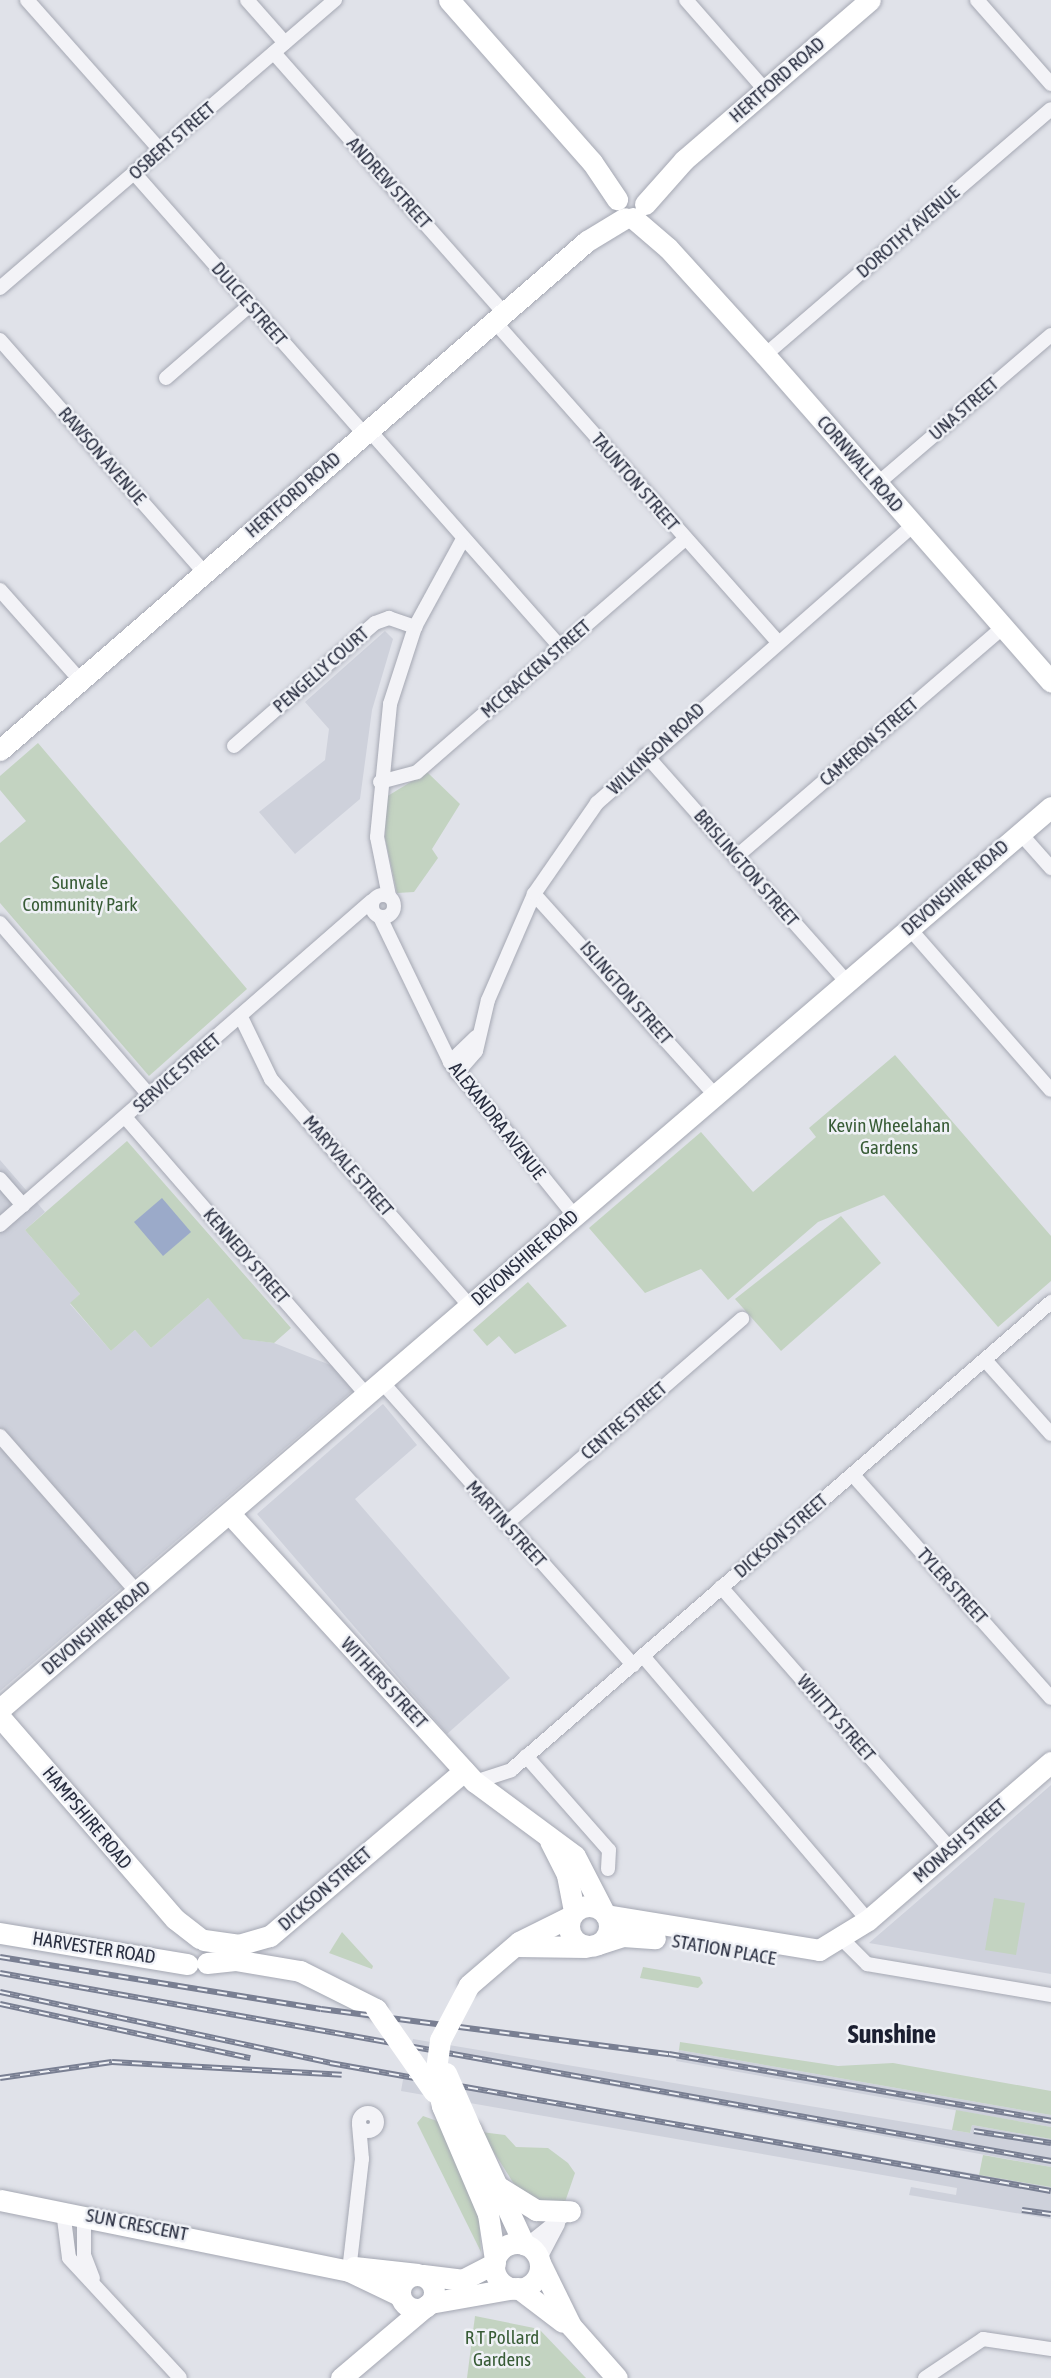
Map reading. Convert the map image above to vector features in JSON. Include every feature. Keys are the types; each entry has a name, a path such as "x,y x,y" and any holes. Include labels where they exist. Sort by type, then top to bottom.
{"street":[{"path":"27,0 161,151"},
{"name":"ANDREW STREET","path":"247,0 280,48 499,317"},
{"name":"OSBERT STREET","path":"3,283 135,174 335,0"},
{"name":"CORNWALL ROAD","path":"449,0 1051,682"},
{"path":"686,0 765,90"},
{"name":"HERTFORD ROAD","path":"0,750 587,241 870,0"},
{"path":"976,0 1051,84"},
{"name":"DOROTHY AVENUE","path":"765,355 1051,109"},
{"name":"DULCIE STREET","path":"135,174 250,306 561,648"},
{"path":"166,378 250,306"},
{"name":"TAUNTON STREET","path":"499,317 685,539 777,641"},
{"name":"UNA STREET","path":"877,484 1051,335"},
{"name":"RAWSON AVENUE","path":"0,340 205,573"},
{"name":"WILKINSON ROAD","path":"453,1068 479,1033 534,894 590,812 646,755 913,525"},
{"name":"ALEXANDRA AVENUE","path":"463,539 415,627 390,704 380,782 381,906 453,1068 575,1215"},
{"name":"MCCRACKEN STREET","path":"380,782 417,772 685,539"},
{"path":"0,590 80,680"},
{"name":"PENGELLY COURT","path":"234,746 375,623 389,618 415,627"},
{"name":"CAMERON STREET","path":"736,857 1003,627"},
{"name":"BRISLINGTON STREET","path":"646,755 846,982"},
{"name":"DEVONSHIRE ROAD","path":"0,1709 1051,807"},
{"path":"1020,833 1051,868"},
{"name":"ISLINGTON STREET","path":"534,894 715,1095"},
{"name":"SERVICE STREET","path":"0,1225 354,920 381,906"},
{"path":"0,923 150,1096"},
{"path":"909,928 1051,1090"},
{"name":"MARYVALE STREET","path":"241,1017 271,1079 470,1306"},
{"name":"KENNEDY STREET","path":"125,1117 374,1388"},
{"path":"0,1179 23,1205"},
{"name":"DICKSON STREET","path":"194,1949 238,1945 270,1936 470,1777 511,1770 1051,1302"},
{"name":"CENTRE STREET","path":"506,1524 741,1319"},
{"path":"985,1360 1051,1434"},
{"name":"MARTIN STREET","path":"374,1388 638,1660 844,1885 876,1913"},
{"path":"0,1436 137,1592"},
{"name":"TYLER STREET","path":"853,1475 1051,1698"},
{"name":"WITHERS STREET","path":"230,1514 470,1777 503,1808 585,1866 606,1914"},
{"name":"WHITTY STREET","path":"722,1587 950,1849"},
{"name":"HAMPSHIRE ROAD","path":"0,1717 175,1919 194,1949"},
{"path":"526,1756 609,1850 608,1869"},
{"name":"MONASH STREET","path":"844,1942 1051,1762"},
{"path":"503,1808 511,1770"},
{"name":"WITHERS STREET","path":"550,1841 567,1875 573,1914"},
{"path":"442,2106 435,2076 440,2040 469,1985 511,1948 590,1905 606,1914 608,1931 595,1945 511,1948"},
{"path":"573,1914 571,1936 595,1945"},
{"name":"STATION PLACE","path":"606,1914 798,1964 825,1960 844,1942"},
{"name":"HARVESTER ROAD","path":"0,1920 151,1950 194,1949"},
{"name":"HARVESTER ROAD","path":"0,1933 194,1949"},
{"name":"STATION PLACE","path":"595,1945 641,1936 720,1942"},
{"path":"844,1942 867,1964 1051,1995"},
{"path":"194,1949 330,1981 376,2009 404,2041 442,2106 461,2128 497,2186 571,2326 617,2378"},
{"path":"440,2040 448,2082 488,2214 495,2262 501,2282 516,2288 571,2326"},
{"path":"344,2270 362,2159 376,2126 367,2131 359,2124 362,2159"},
{"path":"497,2186 536,2210 568,2213"},
{"name":"SUN CRESCENT","path":"0,2200 86,2222 344,2270 400,2297"},
{"path":"400,2297 414,2309 516,2288 534,2281 532,2253 568,2213"},
{"name":"SUN CRESCENT","path":"0,2214 86,2222"},
{"path":"86,2222 84,2255 95,2282"},
{"path":"86,2222 69,2259 95,2282 180,2378"},
{"path":"495,2262 504,2247 532,2253"},
{"name":"SUN CRESCENT","path":"344,2270 359,2266 462,2280 495,2262"},
{"path":"341,2378 428,2304 434,2289 421,2275 404,2280 400,2297 368,2355"},
{"path":"925,2378 942,2363 983,2339 1051,2349"}],"shaded area":[{"path":"385,631 393,639 372,710 360,799 295,854 259,812 325,760 329,729 305,702"},
{"path":"0,1160 45,1212 25,1230 80,1294 70,1304 111,1351 135,1330 151,1348 208,1298 244,1339 274,1343 366,1379 0,1691"},
{"path":"383,1404 417,1445 355,1499 510,1678 447,1734 257,1514"},
{"path":"1051,1785 1051,1974 869,1943 948,1875"},
{"path":"413,2039 970,2133 972,2125 1051,2139 1051,2167 410,2049"},
{"path":"679,2050 1051,2115 1051,2127 676,2061"},
{"path":"404,2074 1051,2187 1051,2219 909,2195 911,2187 956,2195 957,2188 401,2091"}],"green space":[{"name":"Sunvale Community Park","path":"38,743 247,989 149,1076 0,903 0,843 26,821 0,790 0,776"},
{"path":"427,772 460,804 432,849 438,858 414,892 397,893 385,838 386,797"},
{"name":"Kevin Wheelahan Gardens","path":"895,1055 1051,1236 1051,1281 998,1327 884,1195 818,1222 728,1300 701,1269 645,1293 589,1228 701,1132 753,1192 816,1137 809,1128"},
{"path":"127,1141 291,1328 274,1343 243,1339 208,1298 151,1348 135,1330 111,1351 70,1303 80,1294 25,1230"},
{"path":"841,1216 881,1263 781,1351 735,1299"},
{"path":"528,1282 567,1326 515,1354 499,1336 487,1346 473,1330"},
{"path":"994,1898 1025,1903 1016,1955 985,1950"},
{"path":"342,1932 373,1966 372,1969 329,1953"},
{"path":"643,1967 700,1977 703,1983 698,1988 640,1978"},
{"path":"680,2042 838,2066 893,2063 1051,2091 1051,2115 679,2050"},
{"path":"956,2110 1051,2127 1051,2139 972,2125 970,2133 952,2130"},
{"path":"423,2116 440,2122 479,2219 481,2252 417,2123"},
{"path":"481,2132 505,2135 516,2147 548,2148 568,2163 575,2173 565,2202 537,2206 516,2187"},
{"path":"983,2155 1051,2167 1051,2187 979,2175"},
{"name":"R T Pollard Gardens","path":"475,2316 539,2329 586,2378 467,2378"}],"water":[{"path":"162,1198 191,1232 163,1256 134,1222"}],"railway":[{"path":"0,1957 321,2009 669,2054 1051,2121"},
{"path":"0,1973 1051,2161"},
{"path":"0,1992 330,2063 1051,2191"},
{"path":"0,2004 250,2058"},
{"path":"0,2078 112,2062 342,2075"},
{"path":"974,2131 1051,2143"},
{"path":"1022,2210 1051,2214"}],"district":[{"name":"Sunshine","path":"892,2035"}]}
